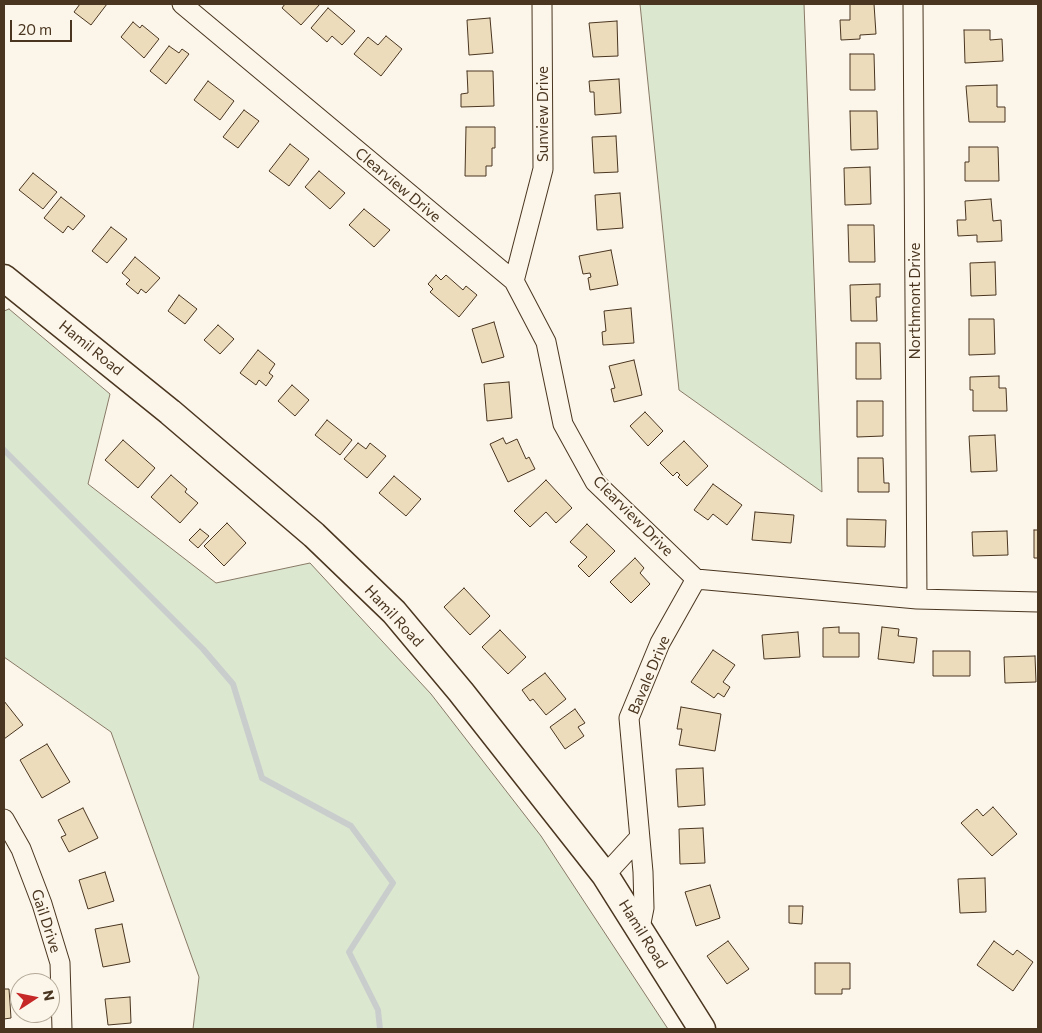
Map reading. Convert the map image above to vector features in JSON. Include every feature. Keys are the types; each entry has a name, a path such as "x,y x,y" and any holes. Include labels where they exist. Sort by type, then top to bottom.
{"street":[{"name":"Clearview Drive","path":"182,4 514,281 546,342 563,424 595,482 696,579"},
{"name":"Sunview Drive","path":"514,281 543,169 542,4"},
{"name":"Northmont Drive","path":"913,4 916,599"},
{"name":"Hamil Road","path":"4,278 170,412 314,535 394,612 461,692 605,875 702,1029"},
{"path":"696,579 916,599 1038,602"},
{"name":"Bavale Drive","path":"640,928 644,908 629,718 660,643 696,579"},
{"name":"Gail Drive","path":"4,819 21,849 42,904 60,963 62,1029"},
{"path":"605,875 639,838"}],"green space":[{"path":"640,4 804,4 822,492 679,390"},
{"path":"9,309 110,394 88,484 216,583 310,563 431,694 541,836 668,1029 193,1029 199,977 111,732 4,657 4,311"}],"building":[{"path":"80,4 107,4 91,25 74,12"},
{"path":"285,4 320,4 301,25 282,8"},
{"path":"850,4 874,4 876,34 860,35 860,39 841,40 840,20 850,20"},
{"path":"328,8 355,31 342,45 332,36 327,42 311,28"},
{"path":"490,18 493,53 469,55 467,20"},
{"path":"617,21 618,56 593,57 589,23"},
{"path":"133,22 140,28 142,25 159,39 144,58 121,37"},
{"path":"964,30 990,30 990,40 1002,39 1003,61 965,63"},
{"path":"386,36 402,49 381,76 354,54 368,37 378,45"},
{"path":"169,46 179,53 182,49 189,54 166,84 150,71"},
{"path":"850,54 874,54 875,90 850,90"},
{"path":"467,71 493,71 494,106 461,107 461,94 468,93"},
{"path":"619,79 621,113 595,115 594,92 590,92 589,81"},
{"path":"208,81 234,101 220,120 194,100"},
{"path":"997,85 997,107 1005,107 1005,122 969,122 966,86"},
{"path":"244,110 259,121 238,148 223,137"},
{"path":"850,111 877,111 878,149 851,150"},
{"path":"466,127 495,127 495,148 492,148 492,166 486,166 486,176 465,176"},
{"path":"616,136 618,172 594,173 592,137"},
{"path":"290,144 309,159 289,186 269,171"},
{"path":"969,147 998,147 999,181 965,181 965,162 969,162"},
{"path":"870,167 871,204 845,205 844,168"},
{"path":"319,171 345,193 330,209 305,187"},
{"path":"33,173 57,192 43,209 19,190"},
{"path":"620,193 623,228 597,230 595,195"},
{"path":"61,197 85,216 73,230 68,226 63,233 44,218"},
{"path":"991,199 993,221 1001,220 1002,241 977,242 977,235 958,236 957,220 966,220 965,201"},
{"path":"364,209 390,230 374,247 349,225"},
{"path":"848,225 874,225 875,262 849,262"},
{"path":"111,227 127,239 107,263 92,251"},
{"path":"611,250 618,285 590,290 588,278 591,277 590,273 583,274 579,256"},
{"path":"135,257 160,278 146,293 141,289 138,294 126,284 130,280 122,273"},
{"path":"995,262 996,295 971,296 970,263"},
{"path":"436,275 441,280 446,275 463,290 466,286 477,295 459,317 430,292 433,289 428,284"},
{"path":"880,284 880,297 876,297 877,321 851,321 850,285"},
{"path":"179,295 197,309 185,324 168,311"},
{"path":"631,308 634,343 603,345 602,332 606,331 604,311"},
{"path":"969,319 994,319 995,354 969,355"},
{"path":"494,322 504,357 482,363 472,329"},
{"path":"218,325 234,339 220,354 204,340"},
{"path":"856,343 880,343 881,379 856,379"},
{"path":"258,350 275,364 269,373 273,376 266,386 259,380 256,385 240,373"},
{"path":"634,360 642,395 614,402 611,389 615,388 609,366"},
{"path":"999,376 999,388 1006,388 1007,411 973,411 973,390 970,390 970,377"},
{"path":"509,382 512,418 487,421 484,384"},
{"path":"292,385 309,400 295,416 278,401"},
{"path":"857,401 883,401 883,436 857,437"},
{"path":"645,412 663,431 648,446 630,426"},
{"path":"327,420 352,440 340,455 315,435"},
{"path":"995,435 997,471 971,472 969,436"},
{"path":"503,438 506,444 517,439 526,459 529,457 535,469 508,482 490,444"},
{"path":"123,440 155,468 138,488 105,460"},
{"path":"684,441 708,466 687,486 678,477 680,475 677,472 673,476 660,463"},
{"path":"358,443 366,449 370,443 386,456 367,478 344,459"},
{"path":"858,458 883,458 884,483 889,483 889,492 858,492"},
{"path":"171,475 187,489 185,492 198,503 180,523 151,497"},
{"path":"394,476 421,499 406,516 379,493"},
{"path":"546,480 572,508 556,523 546,512 530,527 514,511"},
{"path":"713,484 742,505 727,525 713,514 708,520 694,510"},
{"path":"755,512 794,515 791,543 752,540"},
{"path":"847,519 886,520 885,547 847,546"},
{"path":"227,523 246,543 224,566 204,546"},
{"path":"587,524 615,551 589,577 578,566 587,557 570,542"},
{"path":"200,529 209,536 198,548 189,540"},
{"path":"1034,530 1038,530 1038,558 1034,558"},
{"path":"1007,531 1008,555 973,556 972,532"},
{"path":"635,558 644,568 640,573 650,584 631,603 610,582"},
{"path":"464,588 490,616 470,635 444,607"},
{"path":"839,627 839,633 859,633 859,657 823,657 823,628"},
{"path":"882,627 899,629 898,636 917,638 914,663 878,659"},
{"path":"500,630 526,657 508,674 482,647"},
{"path":"798,632 800,657 764,659 762,635"},
{"path":"713,650 735,665 723,682 730,687 724,697 718,693 714,698 691,682"},
{"path":"933,651 970,651 970,676 933,676"},
{"path":"1035,656 1036,682 1005,683 1004,657"},
{"path":"545,673 566,699 546,715 533,699 530,701 522,690"},
{"path":"4,701 23,725 4,739"},
{"path":"681,707 721,714 715,751 679,745 682,729 677,729"},
{"path":"575,709 585,723 578,727 584,736 565,749 550,727"},
{"path":"47,744 70,782 42,798 20,760"},
{"path":"703,768 705,805 678,807 676,769"},
{"path":"993,807 1017,834 992,856 961,823 977,809 983,816"},
{"path":"83,808 98,838 69,852 61,837 66,835 58,820"},
{"path":"703,828 705,863 680,864 679,829"},
{"path":"105,872 114,901 88,909 79,880"},
{"path":"985,878 986,912 960,913 958,879"},
{"path":"710,885 720,918 696,926 685,892"},
{"path":"789,906 803,906 802,924 789,923"},
{"path":"122,924 130,962 103,967 95,929"},
{"path":"728,941 749,969 727,984 707,956"},
{"path":"994,941 1013,955 1017,950 1033,962 1013,991 977,965"},
{"path":"815,963 850,963 850,989 842,989 842,994 815,994"},
{"path":"4,989 9,989 10,1018 4,1019"},
{"path":"130,997 131,1023 108,1025 105,999"}],"waterway":[{"path":"4,450 203,649 233,684 262,778 351,826 393,883 349,952 378,1010 380,1029"}]}
